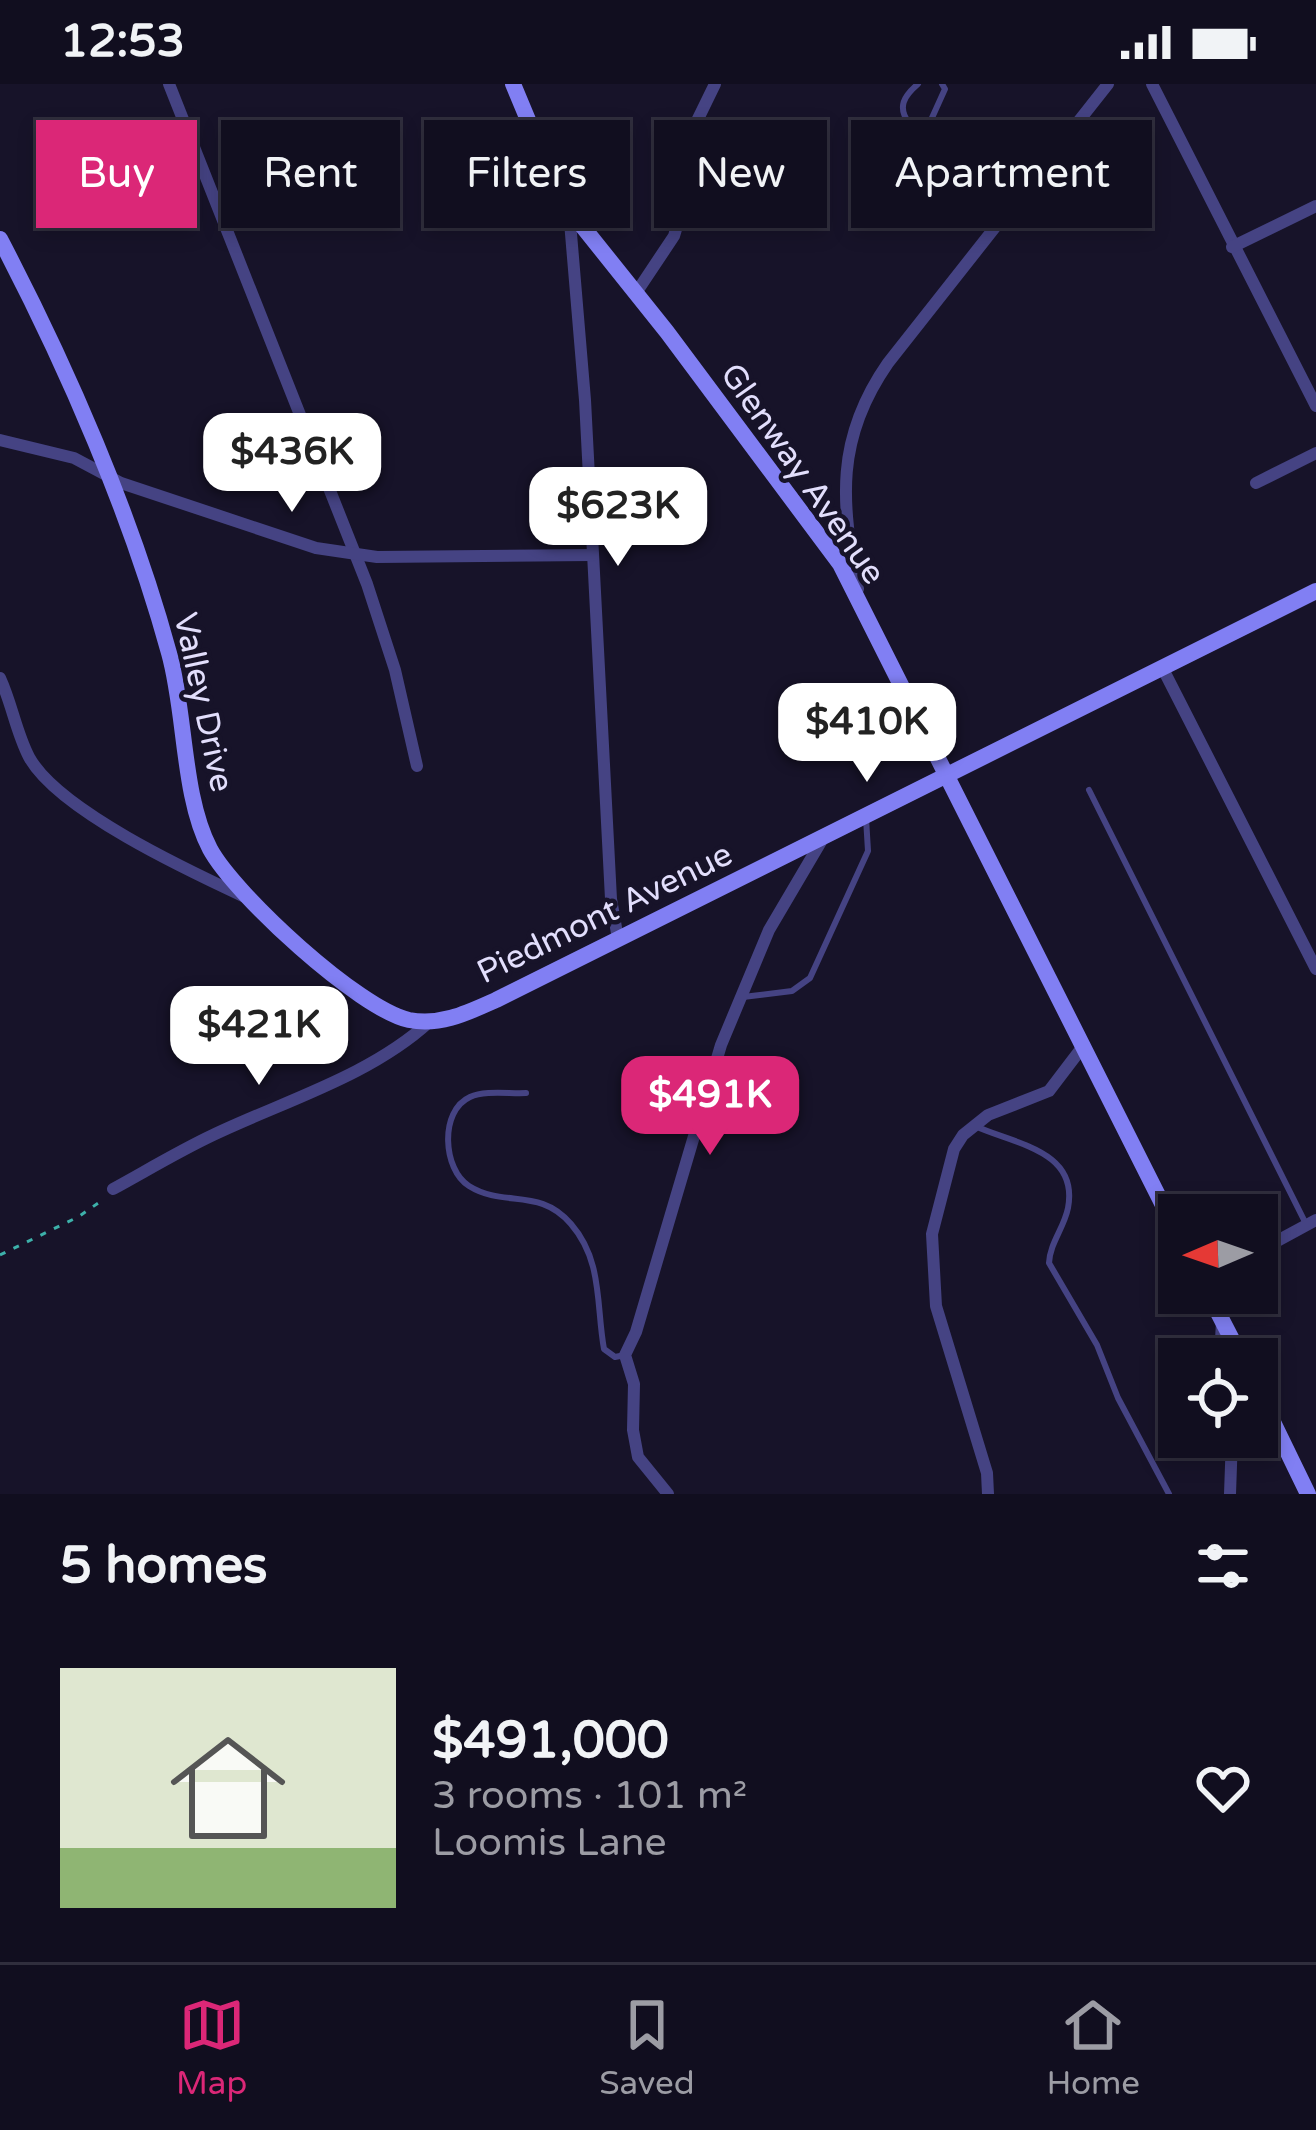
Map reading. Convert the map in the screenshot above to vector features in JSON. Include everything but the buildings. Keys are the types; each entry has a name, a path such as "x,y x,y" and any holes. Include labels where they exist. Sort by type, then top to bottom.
{"street":[{"path":"169,84 356,555 395,670 417,766"},
{"path":"636,293 674,236 686,199 695,125 715,84"},
{"path":"861,604 850,550 846,462 860,408 887,363 1108,84"},
{"path":"1152,84 1316,406"},
{"name":"Glenway Avenue","path":"517,86 531,120"},
{"path":"1232,247 1316,206"},
{"path":"570,228 585,400 611,899 618,939"},
{"name":"Glenway Avenue","path":"585,228 824,541 861,604 1158,1195"},
{"name":"Valley Drive","path":"0,239 106,474 169,651 200,824 212,852 246,898 380,1009 429,1022"},
{"path":"0,440 74,458 106,474 316,548 356,555 593,555"},
{"path":"1256,483 1316,453"},
{"name":"Piedmont Avenue","path":"113,1189 210,1136 352,1072 400,1046 429,1022 476,1009 1316,591"},
{"path":"1162,667 1316,969"},
{"path":"0,678 29,757 57,790 196,874 246,898"},
{"path":"668,1494 638,1457 634,1384 625,1354 636,1332 690,1142 740,998 769,930 824,836"},
{"path":"988,1494 987,1473 936,1306 932,1234 953,1149 988,1115 1049,1091 1084,1045"},
{"path":"1278,1241 1311,1223"},
{"path":"1219,1314 1231,1338"},
{"path":"1221,1338 1222,1320"},
{"path":"1278,1432 1308,1494"},
{"path":"1230,1494 1231,1458"}],"lane":[{"path":"918,84 903,102 902,113 909,123 918,125 931,120 941,103 942,84"},
{"path":"1090,790 1311,1223"},
{"path":"740,998 792,991 810,978 868,851 865,816"},
{"path":"526,1093 473,1095 465,1100 452,1119 450,1161 468,1185 479,1191 545,1202 573,1226 597,1280 604,1349 615,1357 625,1354"},
{"path":"974,1126 1043,1152 1065,1174 1068,1207 1049,1251 1049,1263 1097,1345 1118,1398 1168,1494"}],"path":[{"path":"0,1255 78,1217 113,1189"}]}
